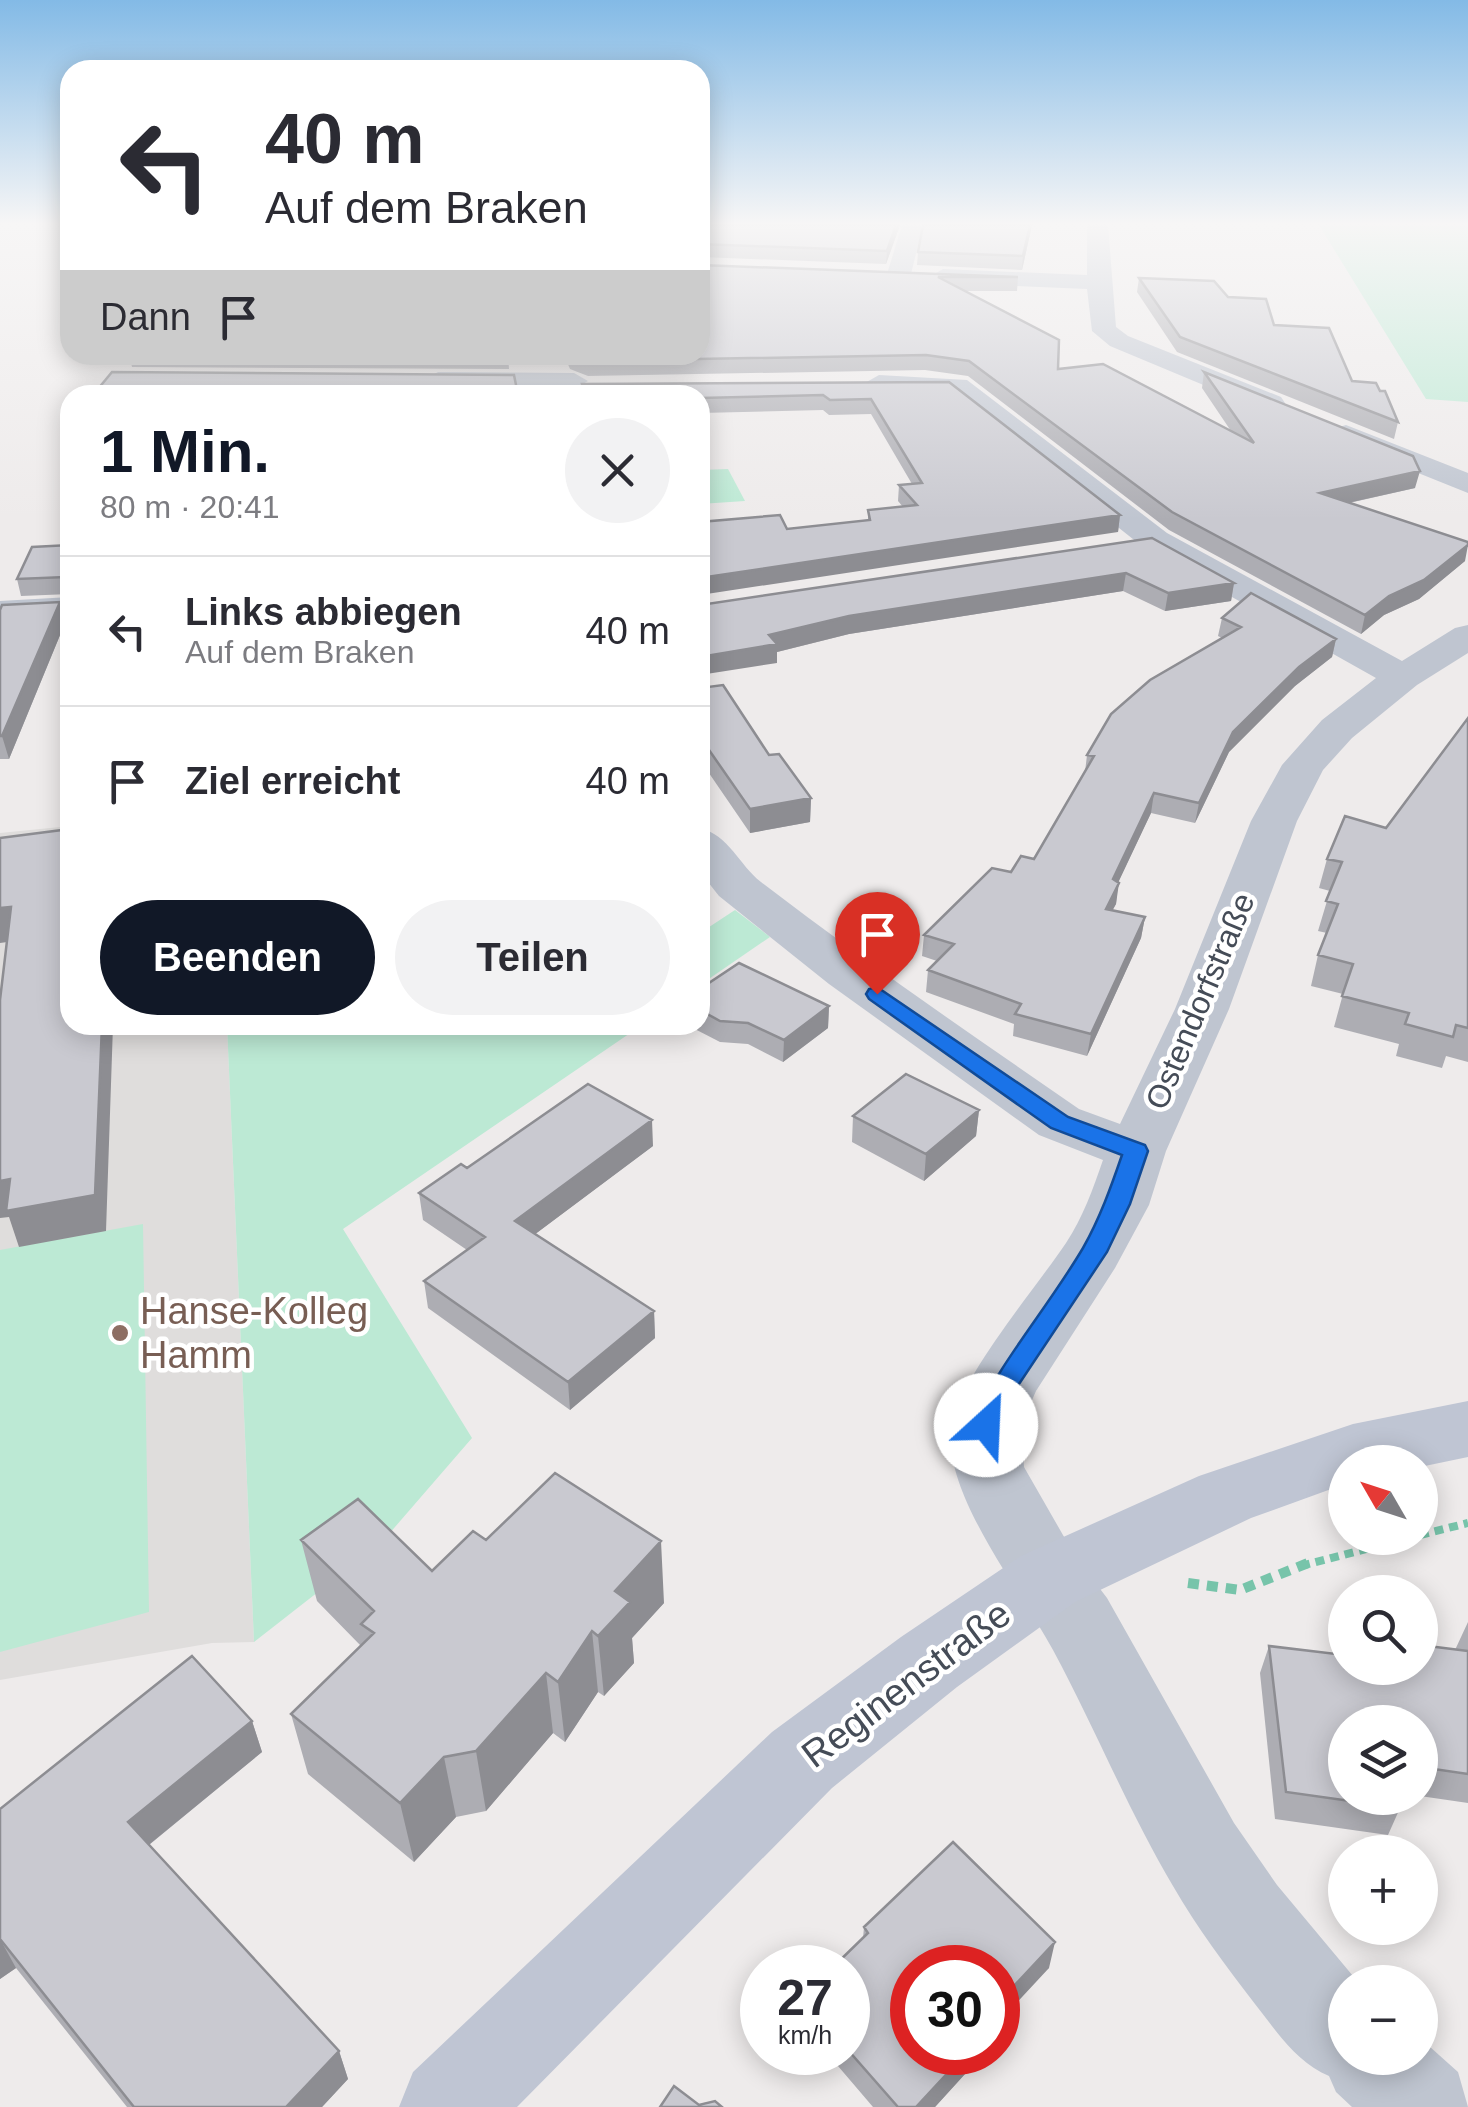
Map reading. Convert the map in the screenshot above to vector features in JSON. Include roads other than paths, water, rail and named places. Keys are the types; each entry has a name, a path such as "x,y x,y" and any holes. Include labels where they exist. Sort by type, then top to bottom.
{"street":[{"path":"1102,323 1105,331 1119,340 1293,412"},
{"path":"406,380 579,382"},
{"path":"848,384 938,382 957,386 1155,540 1404,678"},
{"path":"1328,427 1468,484"},
{"path":"1118,546 1155,540"},
{"path":"0,612 60,609"},
{"name":"Ostendorfstraße","path":"1328,2019 1234,1902 1203,1854 1079,1622 1048,1579 988,1470 986,1425 1005,1382 1094,1252 1118,1204 1136,1151 1202,1009 1274,822 1304,765 1337,730 1404,678 1468,636"},
{"path":"710,854 736,886 896,1007 1059,1122 1136,1151"},
{"name":"Reginenstraße","path":"448,2107 802,1760 929,1662 1048,1579 1226,1497 1352,1452 1468,1428"},
{"path":"1388,2075 1423,2107"}],"place":[{"name":"Hanse-Kolleg Hamm","path":"120,1333"}]}
